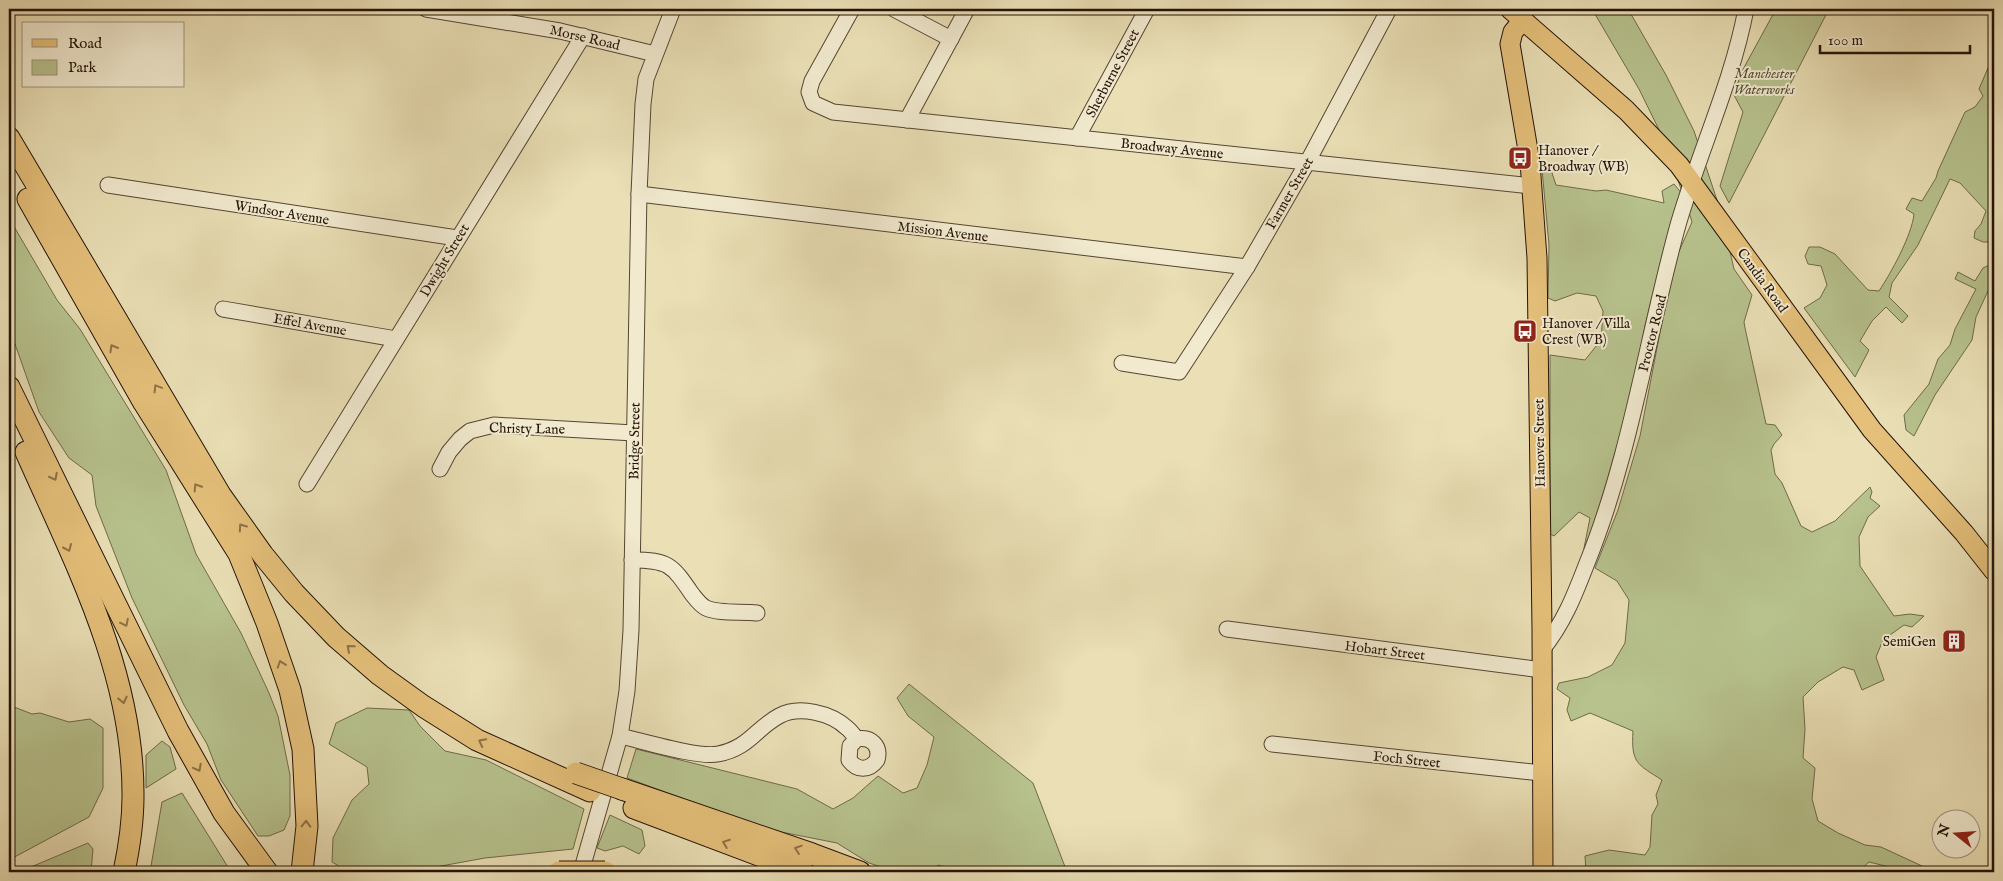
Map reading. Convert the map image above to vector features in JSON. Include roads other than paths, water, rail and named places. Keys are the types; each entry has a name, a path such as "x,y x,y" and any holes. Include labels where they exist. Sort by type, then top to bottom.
{"highway":[{"path":"9,138 221,496 262,555 294,593 336,636 380,675 423,706 477,740 590,791 624,797 812,854 860,872"},
{"path":"9,164 144,403 239,554 267,623 290,690 303,749 307,826 302,872"},
{"path":"9,387 178,731 224,813 267,872"},
{"path":"9,394 21,439 92,602 112,657 124,703 133,797 129,844 124,872"},
{"path":"507,755 576,773 624,797 804,872"},
{"path":"555,872 611,872"}],"main road":[{"name":"Candia Road","path":"1516,14 1626,110 1665,148 1692,181 1872,430 1976,546 1994,571"},
{"name":"Hanover Street","path":"1516,14 1510,44 1532,186 1538,288 1542,650 1542,872"}],"street":[{"name":"Morse Road","path":"426,9 583,36 655,54"},
{"name":"Bridge Street","path":"581,872 620,736 630,664 639,194 643,104 646,79 673,9"},
{"name":"Broadway Avenue","path":"852,9 812,81 809,92 813,102 833,112 1532,186"},
{"path":"894,9 951,39"},
{"path":"907,120 967,9"},
{"name":"Sherburne Street","path":"1077,138 1147,9"},
{"name":"Farmer Street","path":"1122,363 1180,372 1247,267 1307,163 1388,9"},
{"name":"Proctor Road","path":"1542,650 1556,632 1564,616 1597,540 1609,505 1624,454 1647,351 1679,224 1733,61 1746,9"},
{"name":"Dwight Street","path":"307,484 583,36"},
{"name":"Windsor Avenue","path":"108,185 457,238"},
{"name":"Mission Avenue","path":"639,194 1247,267"},
{"name":"Effel Avenue","path":"223,310 396,339"},
{"name":"Christy Lane","path":"440,469 449,452 460,439 470,431 494,425 634,433"},
{"path":"632,560 653,560 672,567 697,600 706,608 756,614"},
{"name":"Hobart Street","path":"1227,629 1542,670"},
{"path":"620,736 692,752 716,755 739,748 780,715 802,711 825,715 837,720 857,739"},
{"name":"Foch Street","path":"1272,744 1541,773"}],"place":[{"name":"Hanover / Broadway (WB)","path":"1520,158"},
{"name":"Hanover / Villa Crest (WB)","path":"1525,331"},
{"name":"SemiGen","path":"1954,641"}],"park label":[{"name":"Manchester Waterworks","path":"1764,82"}]}
